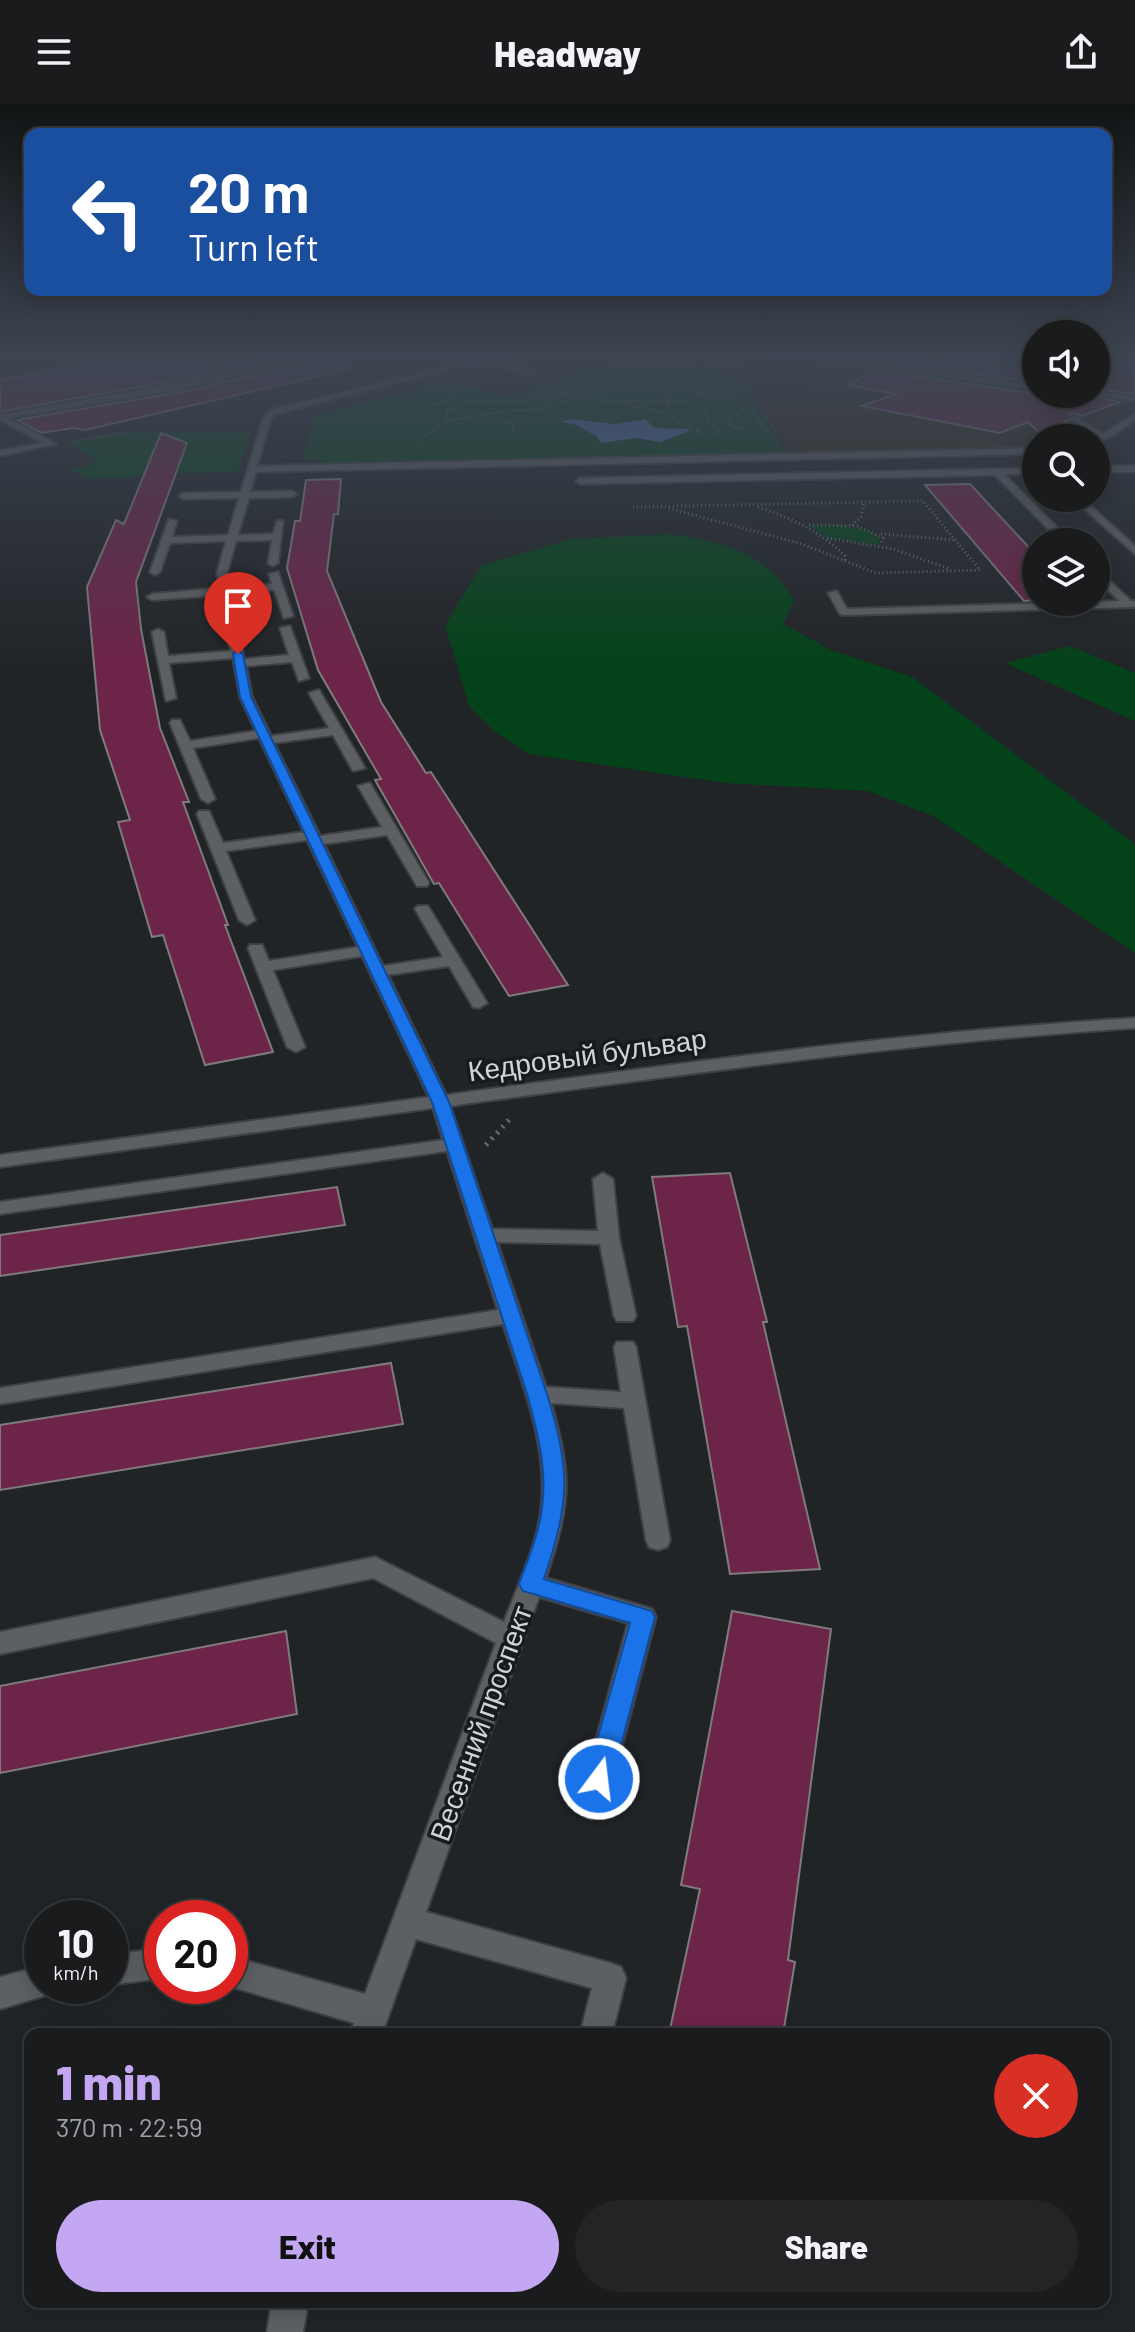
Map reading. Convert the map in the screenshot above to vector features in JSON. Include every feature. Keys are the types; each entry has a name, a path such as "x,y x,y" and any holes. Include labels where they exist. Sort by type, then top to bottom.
{"street":[{"name":"Весенний проспект","path":"255,460 222,573 246,697 440,1102 537,1394 549,1435 555,1478 551,1523 531,1584 370,2024"},
{"path":"252,469 695,460"},
{"path":"829,460 841,475"},
{"path":"1110,469 1135,469"},
{"path":"580,481 1022,471"},
{"path":"997,472 1053,528"},
{"path":"188,484 183,500 244,495 291,499 294,482"},
{"path":"1092,512 1135,551"},
{"path":"172,521 152,577 153,603 225,591 278,587"},
{"path":"280,523 274,568 303,678"},
{"path":"166,540 278,537"},
{"path":"1110,584 1132,604"},
{"path":"833,593 844,612 1132,604"},
{"path":"158,632 170,698"},
{"path":"163,660 296,658"},
{"path":"315,693 358,768"},
{"path":"176,723 187,745 219,848 247,920"},
{"path":"187,745 336,731"},
{"path":"365,786 422,883"},
{"path":"219,848 390,830"},
{"path":"423,909 479,1003"},
{"path":"256,948 296,1047"},
{"path":"264,967 368,950"},
{"path":"379,972 453,960"},
{"name":"Кедровый бульвар","path":"0,1161 913,1040 1135,1023"},
{"path":"0,1208 454,1144"},
{"path":"603,1179 609,1238 625,1316"},
{"path":"484,1235 609,1238"},
{"path":"0,1396 511,1315"},
{"path":"625,1347 658,1540"},
{"path":"537,1394 634,1401"},
{"path":"0,1643 375,1567 511,1638"},
{"path":"531,1584 643,1617 592,1806"},
{"path":"407,1922 610,1978 598,2028"},
{"path":"248,1978 370,2024"},
{"path":"0,1993 24,1987"},
{"path":"285,2332 289,2308"}],"path":[{"path":"623,506 667,508 923,501 980,570 876,573 786,539 667,508"},
{"path":"851,526 861,517 864,503"},
{"path":"753,506 806,526 827,538 845,556 845,561"},
{"path":"806,526 851,526 878,534 956,540"},
{"path":"878,534 883,541 880,546"},
{"path":"827,538 880,546 954,571"}],"green space":[{"path":"96,460 242,460 238,472 140,474 137,477 88,479 71,470 99,462"},
{"path":"322,460 530,460 322,464"},
{"path":"840,525 870,531 881,541 879,545 829,538 809,526"},
{"path":"671,534 726,546 755,559 768,569 794,600 783,624 831,650 912,677 1135,844 1135,953 933,816 868,791 725,783 529,754 494,731 469,706 445,625 482,565 572,539"},
{"path":"1070,646 1135,673 1135,721 1005,663"}],"building":[{"path":"150,460 181,460 136,582 141,629 160,728 189,802 183,802 273,1052 205,1065 163,935 152,937 118,822 130,820 100,730 87,587 116,520 124,524"},
{"path":"341,479 327,571 381,702 426,773 431,772 568,985 509,996 439,883 434,884 375,780 381,779 318,670 287,568 295,521 300,521 306,480"},
{"path":"970,484 1022,540 1022,599 925,485"},
{"path":"730,1173 767,1322 763,1322 820,1569 730,1574 687,1326 678,1327 652,1177"},
{"path":"337,1187 345,1225 0,1276 0,1235"},
{"path":"391,1363 403,1424 0,1490 0,1425"},
{"path":"732,1611 831,1629 788,1960 795,1962 784,2028 670,2028 700,1889 681,1885"},
{"path":"286,1631 297,1714 0,1773 0,1686"}],"route":[{"path":"238,654 246,697 440,1102 537,1394 549,1435 555,1478 551,1523 531,1584 643,1617 599,1779"}]}
